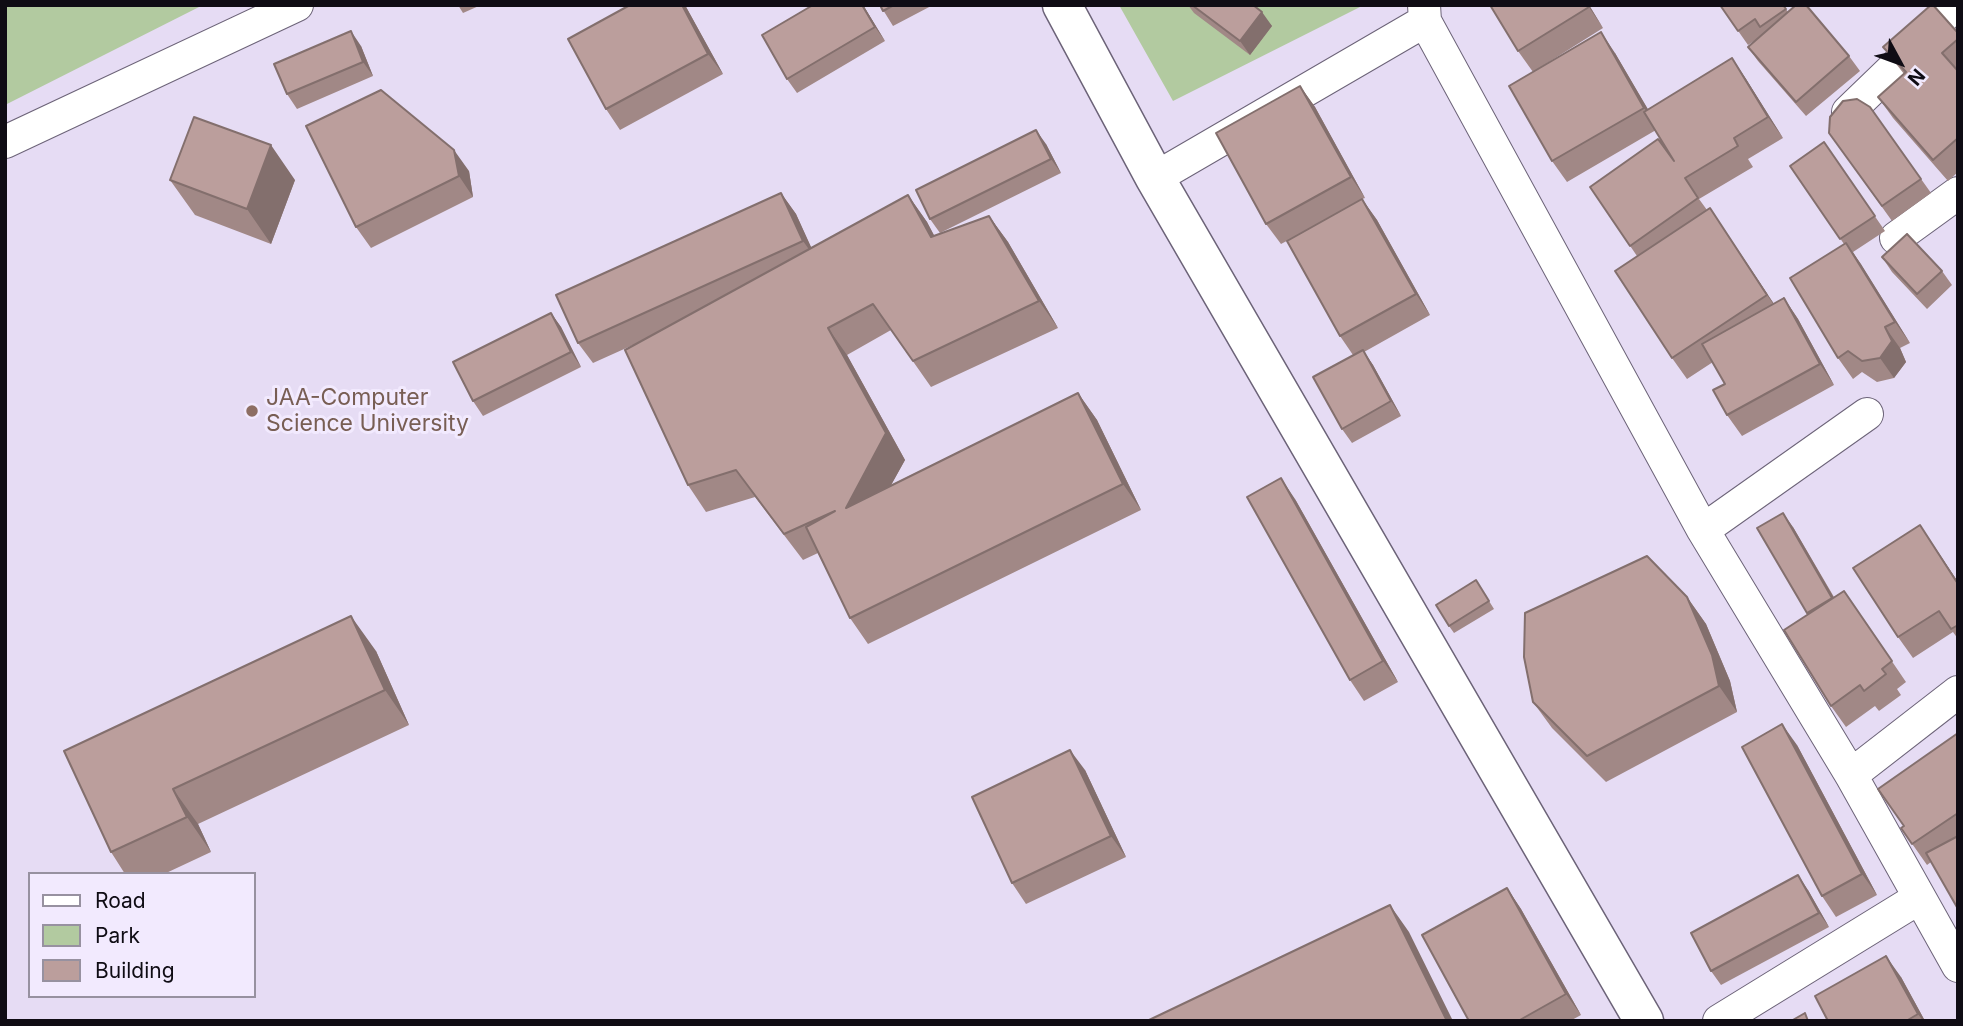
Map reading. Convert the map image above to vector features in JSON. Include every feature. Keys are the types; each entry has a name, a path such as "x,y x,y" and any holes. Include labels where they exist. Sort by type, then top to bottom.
{"street":[{"path":"5,142 297,5"},
{"path":"1062,5 1155,178 1644,1021"},
{"path":"1848,112 1931,32 1950,8 1948,5"},
{"path":"1155,178 1424,13 1703,530 1851,775 1958,966"},
{"path":"1896,238 1958,193"},
{"path":"1703,530 1867,414"},
{"path":"1851,775 1958,692"},
{"path":"1719,1021 1919,898"}],"green space":[{"path":"5,5 203,5 5,105"},
{"path":"1119,5 1364,5 1173,101"}],"building":[{"path":"630,5 682,5 708,54 606,109 568,39"},
{"path":"813,5 862,5 875,27 787,79 762,35"},
{"path":"880,5 894,5 883,11"},
{"path":"1192,5 1253,5 1262,12 1240,41"},
{"path":"1490,5 1587,5 1589,7 1518,51"},
{"path":"1720,5 1783,5 1786,9 1760,27 1755,19 1738,31"},
{"path":"1796,5 1806,5 1849,56 1796,102 1748,47"},
{"path":"1931,5 1958,33 1958,39 1942,53 1958,71 1958,138 1933,160 1878,97 1906,72 1883,47"},
{"path":"351,31 363,62 287,94 274,64"},
{"path":"1601,32 1644,108 1552,161 1509,86"},
{"path":"1732,58 1768,117 1734,138 1738,146 1685,178 1698,198 1630,246 1590,187 1658,139 1674,161 1644,112"},
{"path":"1300,86 1351,177 1266,224 1216,133"},
{"path":"381,90 454,150 459,176 356,227 306,126"},
{"path":"1857,99 1870,107 1921,179 1882,206 1829,133 1830,117 1843,101"},
{"path":"194,117 271,145 247,209 170,180"},
{"path":"1036,130 1051,159 930,219 916,190"},
{"path":"1824,142 1875,216 1840,239 1790,166"},
{"path":"781,193 803,241 578,343 556,295"},
{"path":"908,195 931,237 989,216 1039,301 913,361 873,304 828,328 886,433 846,508 1078,393 1123,484 850,618 806,527 835,511 784,534 736,470 688,485 625,350"},
{"path":"1362,199 1416,294 1340,336 1287,241"},
{"path":"1710,208 1767,295 1672,358 1615,271"},
{"path":"1907,234 1942,271 1917,294 1882,257"},
{"path":"1846,243 1895,322 1885,327 1892,341 1880,358 1862,361 1848,351 1838,358 1790,278"},
{"path":"1784,298 1820,364 1727,415 1713,390 1725,384 1702,344"},
{"path":"551,313 571,352 473,401 453,362"},
{"path":"1363,350 1391,401 1342,429 1313,377"},
{"path":"1281,478 1383,661 1350,680 1247,497"},
{"path":"1783,513 1832,598 1807,613 1757,528"},
{"path":"1920,525 1958,584 1958,625 1951,629 1939,611 1898,637 1853,568"},
{"path":"1647,556 1687,597 1712,655 1719,686 1587,756 1533,702 1524,657 1525,613"},
{"path":"1476,580 1489,601 1449,626 1436,605"},
{"path":"1844,591 1892,661 1882,669 1886,674 1864,691 1860,685 1831,706 1784,630"},
{"path":"351,616 385,690 173,789 187,817 111,852 64,751"},
{"path":"1782,724 1862,874 1822,896 1742,747"},
{"path":"1958,733 1958,813 1912,844 1901,828 1904,826 1878,789"},
{"path":"1070,750 1111,836 1012,883 972,797"},
{"path":"1958,836 1958,909 1926,853"},
{"path":"1798,875 1819,913 1711,971 1691,933"},
{"path":"1507,888 1566,994 1518,1021 1469,1021 1422,935"},
{"path":"1390,905 1447,1021 1147,1021"},
{"path":"1886,956 1918,1014 1906,1021 1828,1021 1815,996"},
{"path":"1805,1013 1808,1021 1791,1021"}],"place":[{"name":"JAA-Computer Science University","path":"252,411"}]}
